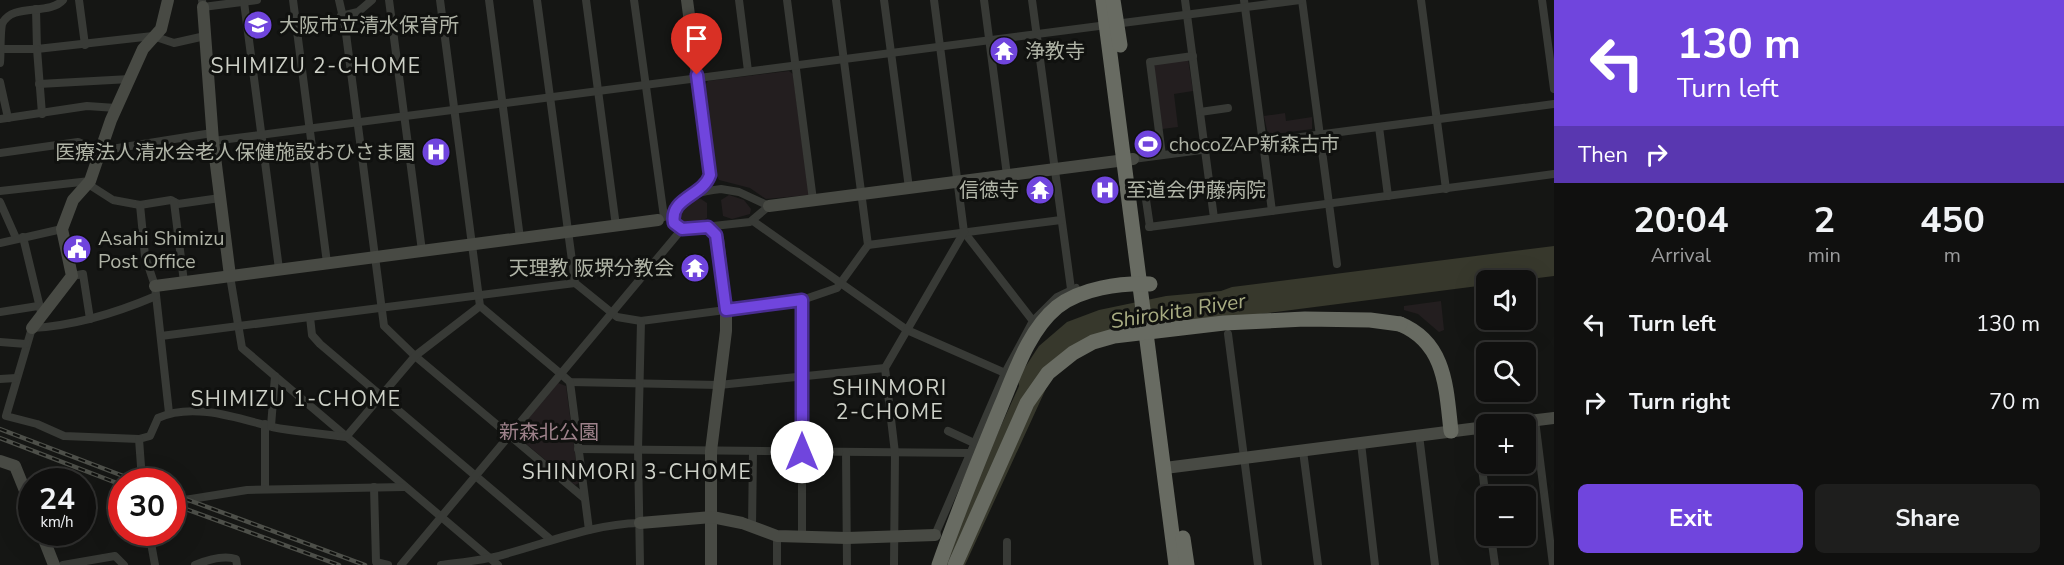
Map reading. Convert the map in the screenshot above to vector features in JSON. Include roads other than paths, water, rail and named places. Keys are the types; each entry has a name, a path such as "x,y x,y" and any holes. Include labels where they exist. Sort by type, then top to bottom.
{"highway":[{"path":"1103,0 1112,25"},
{"path":"1113,0 1112,25 1140,286 1152,336 1170,468 1187,565"},
{"path":"1128,159 1138,191 1140,286"},
{"path":"939,565 965,490 1036,331 1049,315 1070,299 1092,291 1140,286"},
{"path":"956,565 1027,403 1048,373 1073,353 1093,342 1114,336 1224,323 1305,319 1381,320 1400,324 1421,335 1435,352 1444,378 1451,431"},
{"path":"1170,468 1176,565"}],"street":[{"path":"0,63 2,24 11,15 56,6 63,0"},
{"path":"79,0 85,45"},
{"path":"72,276 62,229 73,200 89,182 116,108 130,79 153,36 160,29 168,0"},
{"path":"257,0 203,3 212,137 237,327 242,348 498,565"},
{"path":"292,0 327,263"},
{"path":"339,0 381,308 387,330 584,498"},
{"path":"341,16 358,12 372,0"},
{"path":"389,0 422,251"},
{"path":"440,0 480,306 570,382 718,385 885,368"},
{"path":"489,0 520,238"},
{"path":"537,0 575,283 612,314 641,321 802,300 837,288 868,245 836,0"},
{"path":"586,0 616,226"},
{"path":"634,0 661,219"},
{"path":"32,328 56,327 120,312 155,291 184,282 661,219 674,211 683,200 706,185 710,175 687,0"},
{"path":"738,0 748,71"},
{"path":"787,0 813,200"},
{"path":"884,0 909,188"},
{"path":"934,0 964,232 1033,321"},
{"path":"984,0 1006,175"},
{"path":"1032,0 1071,289"},
{"path":"1185,0 1214,218"},
{"path":"0,153 78,142 99,151 212,137 309,129 1187,15 1245,4 1301,0 1337,264"},
{"path":"1420,0 1446,189"},
{"path":"1542,0 1554,89"},
{"path":"244,2 279,269"},
{"path":"1245,4 1272,211"},
{"path":"36,9 42,114"},
{"path":"1,50 37,50 153,36 174,43 205,36"},
{"path":"1162,155 1150,62 1193,56"},
{"path":"39,84 130,79"},
{"path":"0,82 4,119 87,106 116,108"},
{"path":"697,193 722,189 738,192 769,206 1554,104"},
{"path":"1200,112 1228,108"},
{"path":"1379,127 1388,196"},
{"path":"1138,191 1145,193 1149,227 1554,174"},
{"path":"710,175 722,189"},
{"path":"0,191 89,182 113,200 140,205 168,200 178,204 220,198"},
{"path":"755,200 755,218"},
{"path":"0,202 19,238 40,311"},
{"path":"174,202 184,282"},
{"path":"140,205 144,256 155,291 169,413"},
{"path":"661,219 679,228 708,227 755,218 769,206"},
{"path":"674,211 679,228"},
{"path":"755,218 907,330 1005,373"},
{"path":"868,245 1061,220"},
{"path":"708,227 718,239 726,310 711,451 711,565"},
{"path":"401,565 474,475 612,314 679,228"},
{"path":"0,243 62,229"},
{"path":"894,565 895,453 885,368 964,232"},
{"path":"90,319 82,274 72,276 40,311 26,344 6,416 38,424 64,436 139,439 150,436 158,418 169,413 222,413 268,425 346,437"},
{"path":"441,565 508,554 550,539 589,530 712,517 777,536 847,538 935,535 1005,373 1033,321 1047,306 1071,289 1123,278 1140,286"},
{"path":"161,336 575,283"},
{"path":"802,300 802,536"},
{"path":"346,437 415,356 480,306"},
{"path":"0,312 40,311"},
{"path":"310,317 314,338 550,539"},
{"path":"640,565 638,450 641,321"},
{"path":"1228,334 1258,565"},
{"path":"0,342 26,344"},
{"path":"265,489 268,425 275,376"},
{"path":"0,379 16,378"},
{"path":"570,382 589,530"},
{"path":"1536,420 1554,418"},
{"path":"1536,426 1550,507 1552,565"},
{"path":"1170,468 1476,428"},
{"path":"948,431 974,443"},
{"path":"1419,435 1435,565"},
{"path":"139,439 141,468"},
{"path":"1361,443 1376,565"},
{"path":"578,450 970,453"},
{"path":"1303,450 1317,565"},
{"path":"752,527 753,451"},
{"path":"846,452 847,565"},
{"path":"0,461 15,466 18,473"},
{"path":"374,487 376,562 388,565"},
{"path":"191,499 265,489 405,487"},
{"path":"777,536 777,565"},
{"path":"1007,542 1007,565"},
{"path":"47,546 54,565"},
{"path":"152,546 155,565"},
{"path":"1492,546 1495,565"},
{"path":"63,565 115,556 124,565"},
{"path":"195,565 208,560 231,557 236,559 237,565"}],"water":[{"name":"Shirokita River","path":"1554,246 1554,276 1536,278 1536,270 1476,270 1476,286 1105,334 1055,369 965,565 938,565 1019,386 1018,378 1039,346 1067,322 1099,310 1166,296 1221,291 1232,287"}],"tunnel":[{"path":"186,500 191,499"}],"railway":[{"path":"0,429 108,470"},
{"path":"0,438 108,480"},
{"path":"186,499 365,565"},
{"path":"186,509 339,565"}],"place":[{"name":"大阪市立清水保育所","path":"258,25"},
{"name":"浄教寺","path":"1004,51"},
{"name":"chocoZAP新森古市","path":"1148,144"},
{"name":"医療法人清水会老人保健施設おひさま園","path":"436,152"},
{"name":"信徳寺","path":"1040,190"},
{"name":"至道会伊藤病院","path":"1105,190"},
{"name":"Asahi Shimizu Post Office","path":"77,249"},
{"name":"天理教 阪堺分教会","path":"695,268"}],"district":[{"name":"SHIMIZU 2-CHOME","path":"316,66"},
{"name":"SHIMIZU 1-CHOME","path":"296,399"},
{"name":"SHINMORI 2-CHOME","path":"890,400"},
{"name":"SHINMORI 3-CHOME","path":"637,472"}],"park label":[{"name":"新森北公園","path":"549,432"}]}
